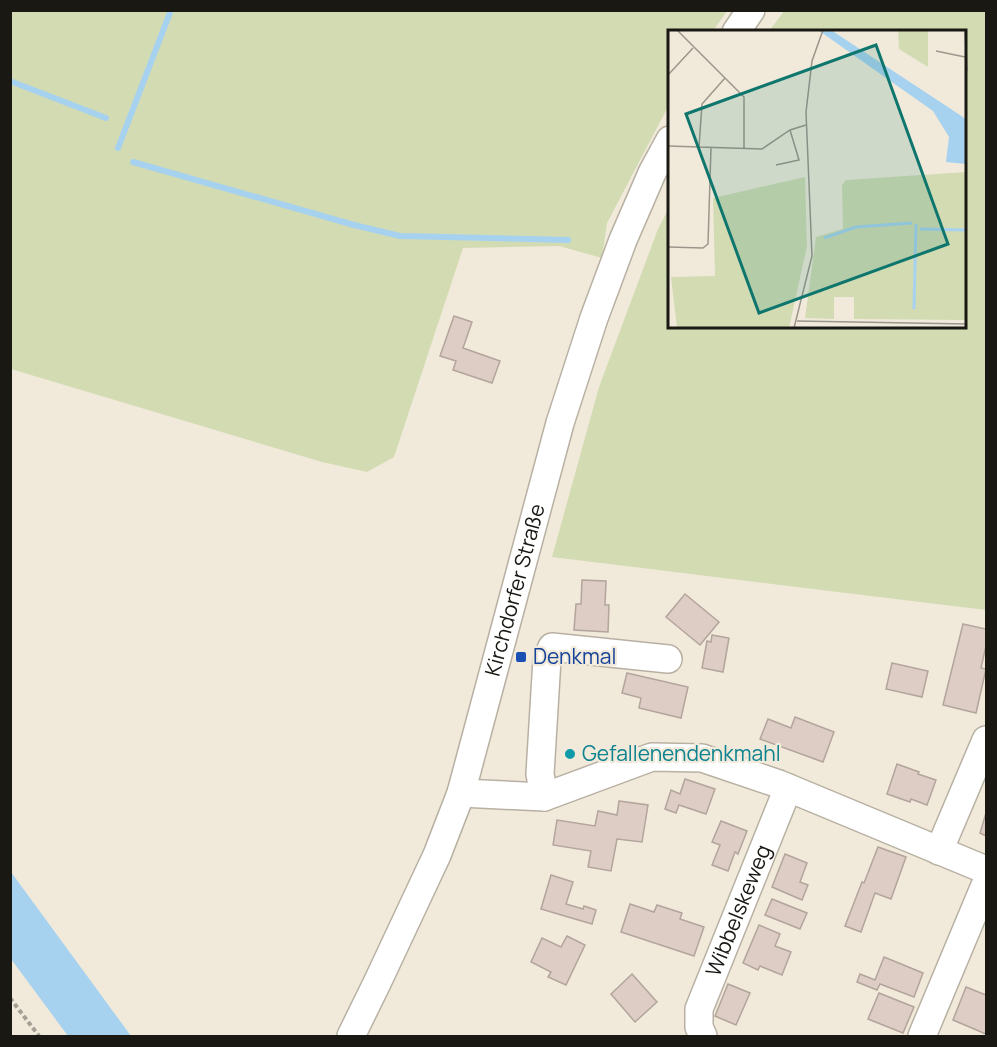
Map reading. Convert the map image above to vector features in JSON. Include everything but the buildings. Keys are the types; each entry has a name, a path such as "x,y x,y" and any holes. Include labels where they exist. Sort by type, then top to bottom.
{"street":[{"path":"737,30 751,10"},
{"name":"Kirchdorfer Straße","path":"351,1036 437,855 461,793 560,423 594,318 623,240 651,173 668,143"},
{"path":"544,797 540,774 547,659 552,646 668,659"},
{"path":"939,851 987,740"},
{"path":"461,793 544,797 652,757 702,758 788,788 987,870"},
{"name":"Wibbelskeweg","path":"704,1036 699,1027 699,1009 788,788"},
{"path":"922,1036 987,883"}],"path":[{"path":"10,998 39,1036"}],"green space":[{"path":"11,10 727,11 714,30 668,30 668,107 607,223 602,258 559,246 463,248 394,457 367,472 322,462 11,369"},
{"path":"785,10 986,11 986,610 552,557 599,387 658,229 668,210 668,328 967,328 967,30 770,30"}],"water":[{"path":"11,872 131,1036 68,1036 11,959"}],"waterway":[{"path":"118,148 171,10"},
{"path":"10,81 106,118"},
{"path":"133,162 400,236 568,240"}],"place":[{"name":"Denkmal","path":"521,657"},
{"name":"Gefallenendenkmahl","path":"570,754"}]}
